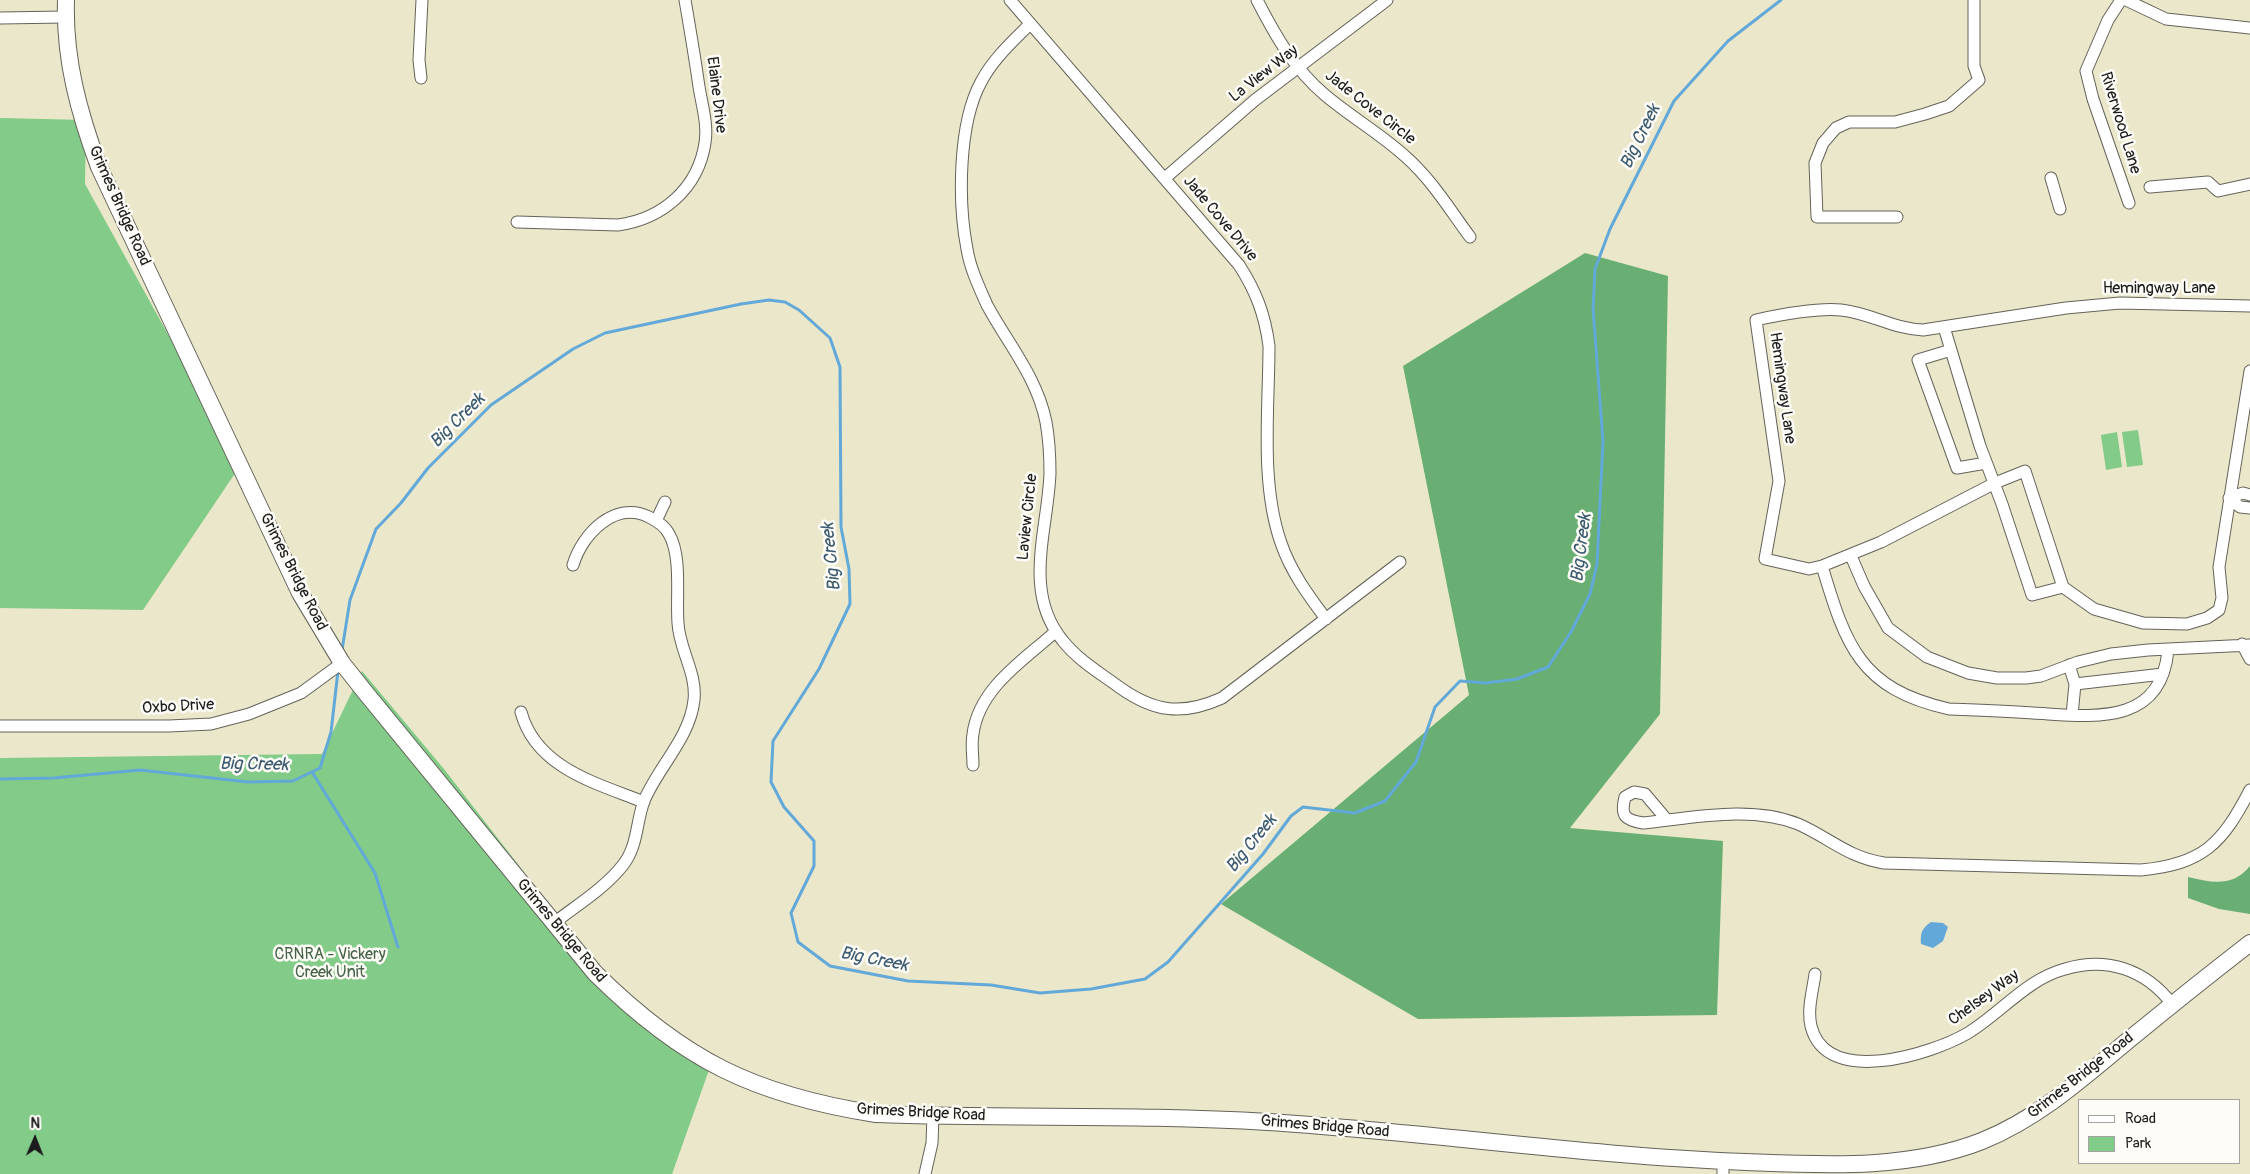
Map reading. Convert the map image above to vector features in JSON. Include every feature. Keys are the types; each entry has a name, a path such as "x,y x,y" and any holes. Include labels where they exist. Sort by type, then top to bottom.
{"street":[{"name":"Grimes Bridge Road","path":"66,0 65,17 75,94 99,167 300,594 342,663 595,973 632,1010 674,1042 719,1068 774,1092 824,1106 876,1114 1267,1122 1638,1156 1723,1168 1807,1169 1910,1160 1956,1150 2005,1131 2030,1117 2074,1086 2172,1004 2250,943"},
{"path":"421,78 419,60 422,0"},
{"name":"Elaine Drive","path":"517,222 618,225 634,223 661,212 689,185 700,164 706,142 705,120 685,0"},
{"name":"Jade Cove Drive","path":"1010,0 1239,265 1260,303 1269,346 1269,478 1273,515 1281,544 1291,568 1306,593 1326,619"},
{"name":"Jade Cove Circle","path":"1257,0 1279,42 1297,68 1326,96 1377,132 1408,158 1435,188 1470,237"},
{"name":"La View Way","path":"1165,178 1255,100 1387,0"},
{"path":"1897,217 1817,217 1815,162 1822,143 1836,128 1849,122 1895,122 1949,106 1979,80 1974,66 1974,0"},
{"name":"Riverwood Lane","path":"2121,0 2108,20 2086,71 2092,99 2129,203"},
{"path":"2126,0 2166,19 2250,28"},
{"path":"0,18 65,17"},
{"name":"Laview Circle","path":"1030,24 992,63 972,103 964,140 962,217 967,251 977,283 988,307 1028,373 1045,420 1050,474 1039,581 1044,607 1055,632 1075,654 1134,697 1158,708 1181,710 1203,706 1222,698 1400,562"},
{"path":"2050,178 2060,209"},
{"path":"2150,187 2208,182 2218,191 2250,184"},
{"name":"Hemingway Lane","path":"2063,587 2025,471 1994,483 1851,556 1822,566 1809,569 1766,559 1779,481 1756,320 1779,315 1840,310 1876,317 1909,329 1944,326 2066,308 2120,303 2250,306"},
{"path":"1944,326 1986,463 2032,596 2063,587 2094,609 2143,622 2172,625 2207,618 2219,610 2222,598 2219,567 2250,371"},
{"path":"1951,350 1918,360 1957,468 1986,463"},
{"path":"2229,498 2242,493 2250,494"},
{"path":"2229,498 2240,507 2250,508"},
{"path":"656,520 665,502"},
{"path":"554,923 611,878 624,864 635,842 644,802 687,727 694,698 692,676 678,625 676,550 669,534 656,520 632,513 608,518 597,526 582,545 573,565"},
{"path":"1851,556 1864,586 1888,628 1927,657 1961,671 1997,678 2041,676 2111,654 2247,643 2250,659"},
{"path":"1822,566 1838,621 1852,648 1871,671 1896,691 1949,709 2072,716 2116,714 2131,710 2144,701 2158,684 2163,674 2168,650"},
{"path":"973,765 973,735 985,699 995,686 1055,632"},
{"name":"Oxbo Drive","path":"0,726 169,726 211,724 249,714 301,693 342,663"},
{"path":"2069,666 2075,684 2072,716"},
{"path":"2075,684 2163,674"},
{"path":"521,712 530,735 544,753 558,765 580,777 644,802"},
{"path":"1667,820 1720,816 1768,816 1797,824 1858,857 1884,863 2141,870 2167,867 2189,861 2202,854 2223,832 2250,790"},
{"name":"Chelsey Way","path":"1815,974 1810,1016 1814,1035 1828,1052 1850,1060 1894,1058 1947,1043 1989,1019 2035,982 2050,974 2082,965 2113,966 2141,975 2152,982 2172,1004"},
{"path":"925,1174 932,1143 933,1116"}],"green space":[{"path":"0,118 86,120 85,184 218,425 242,463 143,610 0,608"},
{"path":"1585,253 1668,276 1660,714 1570,828 1723,841 1717,1015 1418,1019 1221,904 1469,695 1403,366"},
{"path":"2138,430 2143,465 2127,467 2122,432"},
{"path":"2117,432 2122,467 2106,470 2101,435"},
{"name":"CRNRA - Vickery Creek Unit","path":"362,671 444,769 520,867 570,938 709,1070 672,1174 0,1174 0,758 322,754"},
{"path":"2250,866 2250,914 2219,909 2188,898 2188,877 2222,882 2237,877"}],"water":[{"path":"1931,922 1943,923 1948,927 1943,941 1933,948 1921,944 1922,931"}],"waterway":[{"name":"Big Creek","path":"342,650 350,600 376,529 401,503 428,468 491,405 573,349 605,333 741,304 769,300 785,302 799,310 830,338 840,367 841,527 849,569 850,604 819,669 773,741 771,782 784,807 814,841 814,866 791,913 798,942 830,966 908,981 991,985 1040,993 1091,989 1145,979 1168,962 1263,854 1291,816 1303,807 1355,813 1385,801 1416,762 1435,707 1460,681 1486,683 1517,679 1548,667 1571,632 1590,594 1597,564 1603,441 1593,309 1595,269 1610,229 1674,101 1728,41 1781,0"},
{"name":"Big Creek","path":"0,779 54,778 140,770 248,782 293,781 320,768 331,732 338,671"},
{"path":"312,772 375,873 398,947"}]}
